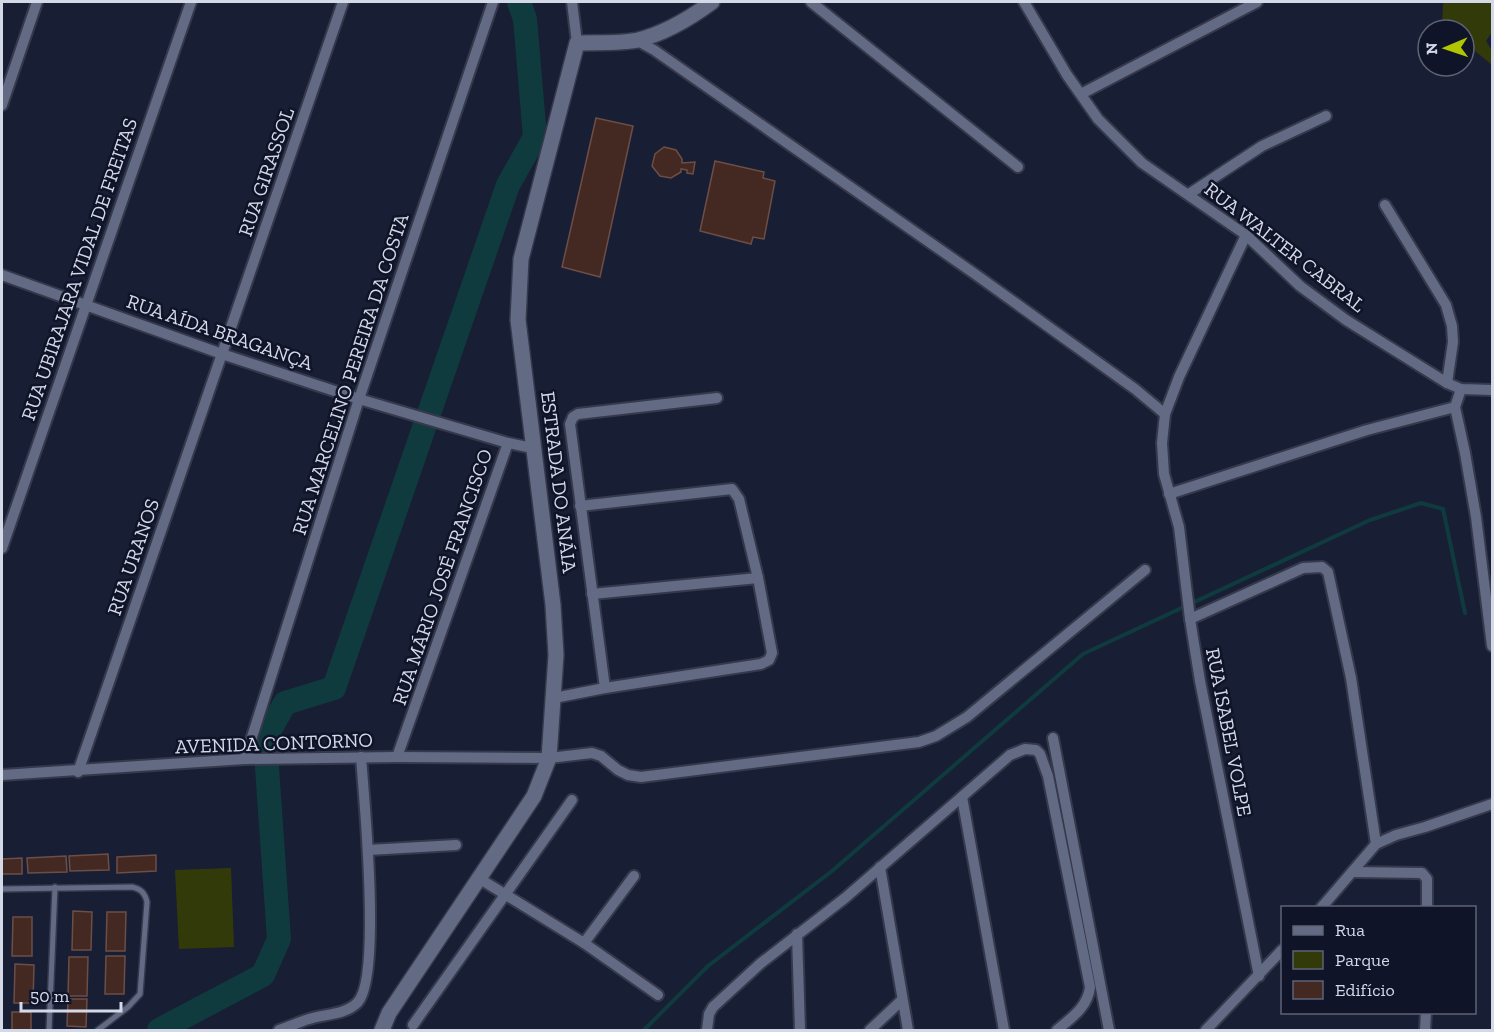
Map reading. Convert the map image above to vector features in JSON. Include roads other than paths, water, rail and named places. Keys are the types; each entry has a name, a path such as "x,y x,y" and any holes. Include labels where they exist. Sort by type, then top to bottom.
{"street":[{"path":"2,105 37,2"},
{"name":"RUA UBIRAJARA VIDAL DE FREITAS","path":"2,548 191,2"},
{"name":"RUA GIRASSOL","path":"222,354 343,2"},
{"name":"RUA MARCELINO PEREIRA DA COSTA","path":"248,759 359,399 493,2"},
{"path":"572,2 577,43 636,40 663,32 690,18 712,2"},
{"path":"811,2 1018,167"},
{"name":"RUA WALTER CABRAL","path":"1024,2 1067,75 1098,119 1142,162 1246,235 1300,286 1346,320 1447,383 1461,389 1492,390"},
{"path":"1081,94 1257,2"},
{"path":"636,40 654,50 975,274 1135,389 1165,414"},
{"name":"ESTRADA DO ANÁIA","path":"382,1030 389,1013 534,796 549,758 556,655 553,605 518,320 521,259 577,43"},
{"path":"1189,194 1262,146 1326,116"},
{"path":"1385,206 1446,305 1453,334 1447,383"},
{"name":"RUA ISABEL VOLPE","path":"1246,235 1179,377 1165,414 1162,443 1163,466 1179,527 1200,681 1259,976"},
{"name":"RUA AÍDA BRAGANÇA","path":"2,275 222,354 359,399 532,448"},
{"name":"RUA URANOS","path":"78,772 222,354"},
{"path":"1461,389 1455,407 1476,517 1492,646"},
{"path":"605,688 570,424 573,417 578,414 717,398"},
{"path":"1170,494 1367,430 1455,407"},
{"name":"RUA MÁRIO JOSÉ FRANCISCO","path":"398,757 508,443"},
{"path":"554,698 761,664 769,660 772,653 740,499 732,489 580,506"},
{"path":"1190,619 1303,568 1322,567 1328,572 1351,678 1376,844"},
{"name":"AVENIDA CONTORNO","path":"2,775 78,772 248,759 549,758 592,753 601,756 618,770 641,777 919,742 936,736 967,717 1145,570"},
{"path":"592,594 758,579"},
{"path":"1053,738 1109,1030"},
{"path":"707,1030 713,1008 761,963 880,867 1010,755 1025,749 1036,750 1040,754 1047,776 1090,987 1089,996 1084,1004 1057,1030"},
{"path":"279,1030 307,1019 344,1011 356,1005 363,996 371,890 361,757"},
{"path":"962,797 1004,1030"},
{"path":"413,1025 572,800"},
{"path":"1323,906 1376,844 1492,804"},
{"path":"368,850 456,845"},
{"path":"880,867 908,1030"},
{"path":"1354,872 1422,873 1427,879 1427,906"},
{"path":"584,943 634,876"},
{"path":"480,879 584,943 658,995"},
{"path":"797,934 800,1030"},
{"path":"1206,1030 1281,951"},
{"path":"870,1030 902,1000"},
{"path":"1425,1030 1426,1014"}],"lane":[{"path":"49,1030 55,887"},
{"path":"2,890 132,887 138,888 146,895 140,994 128,1007 98,1030"}],"waterway":[{"path":"159,1030 263,975 279,939 265,739 285,703 334,688 508,185 535,137 525,19 519,2"},
{"path":"644,1030 708,966 832,871 1083,654 1370,520 1421,503 1443,509 1465,613"}]}
